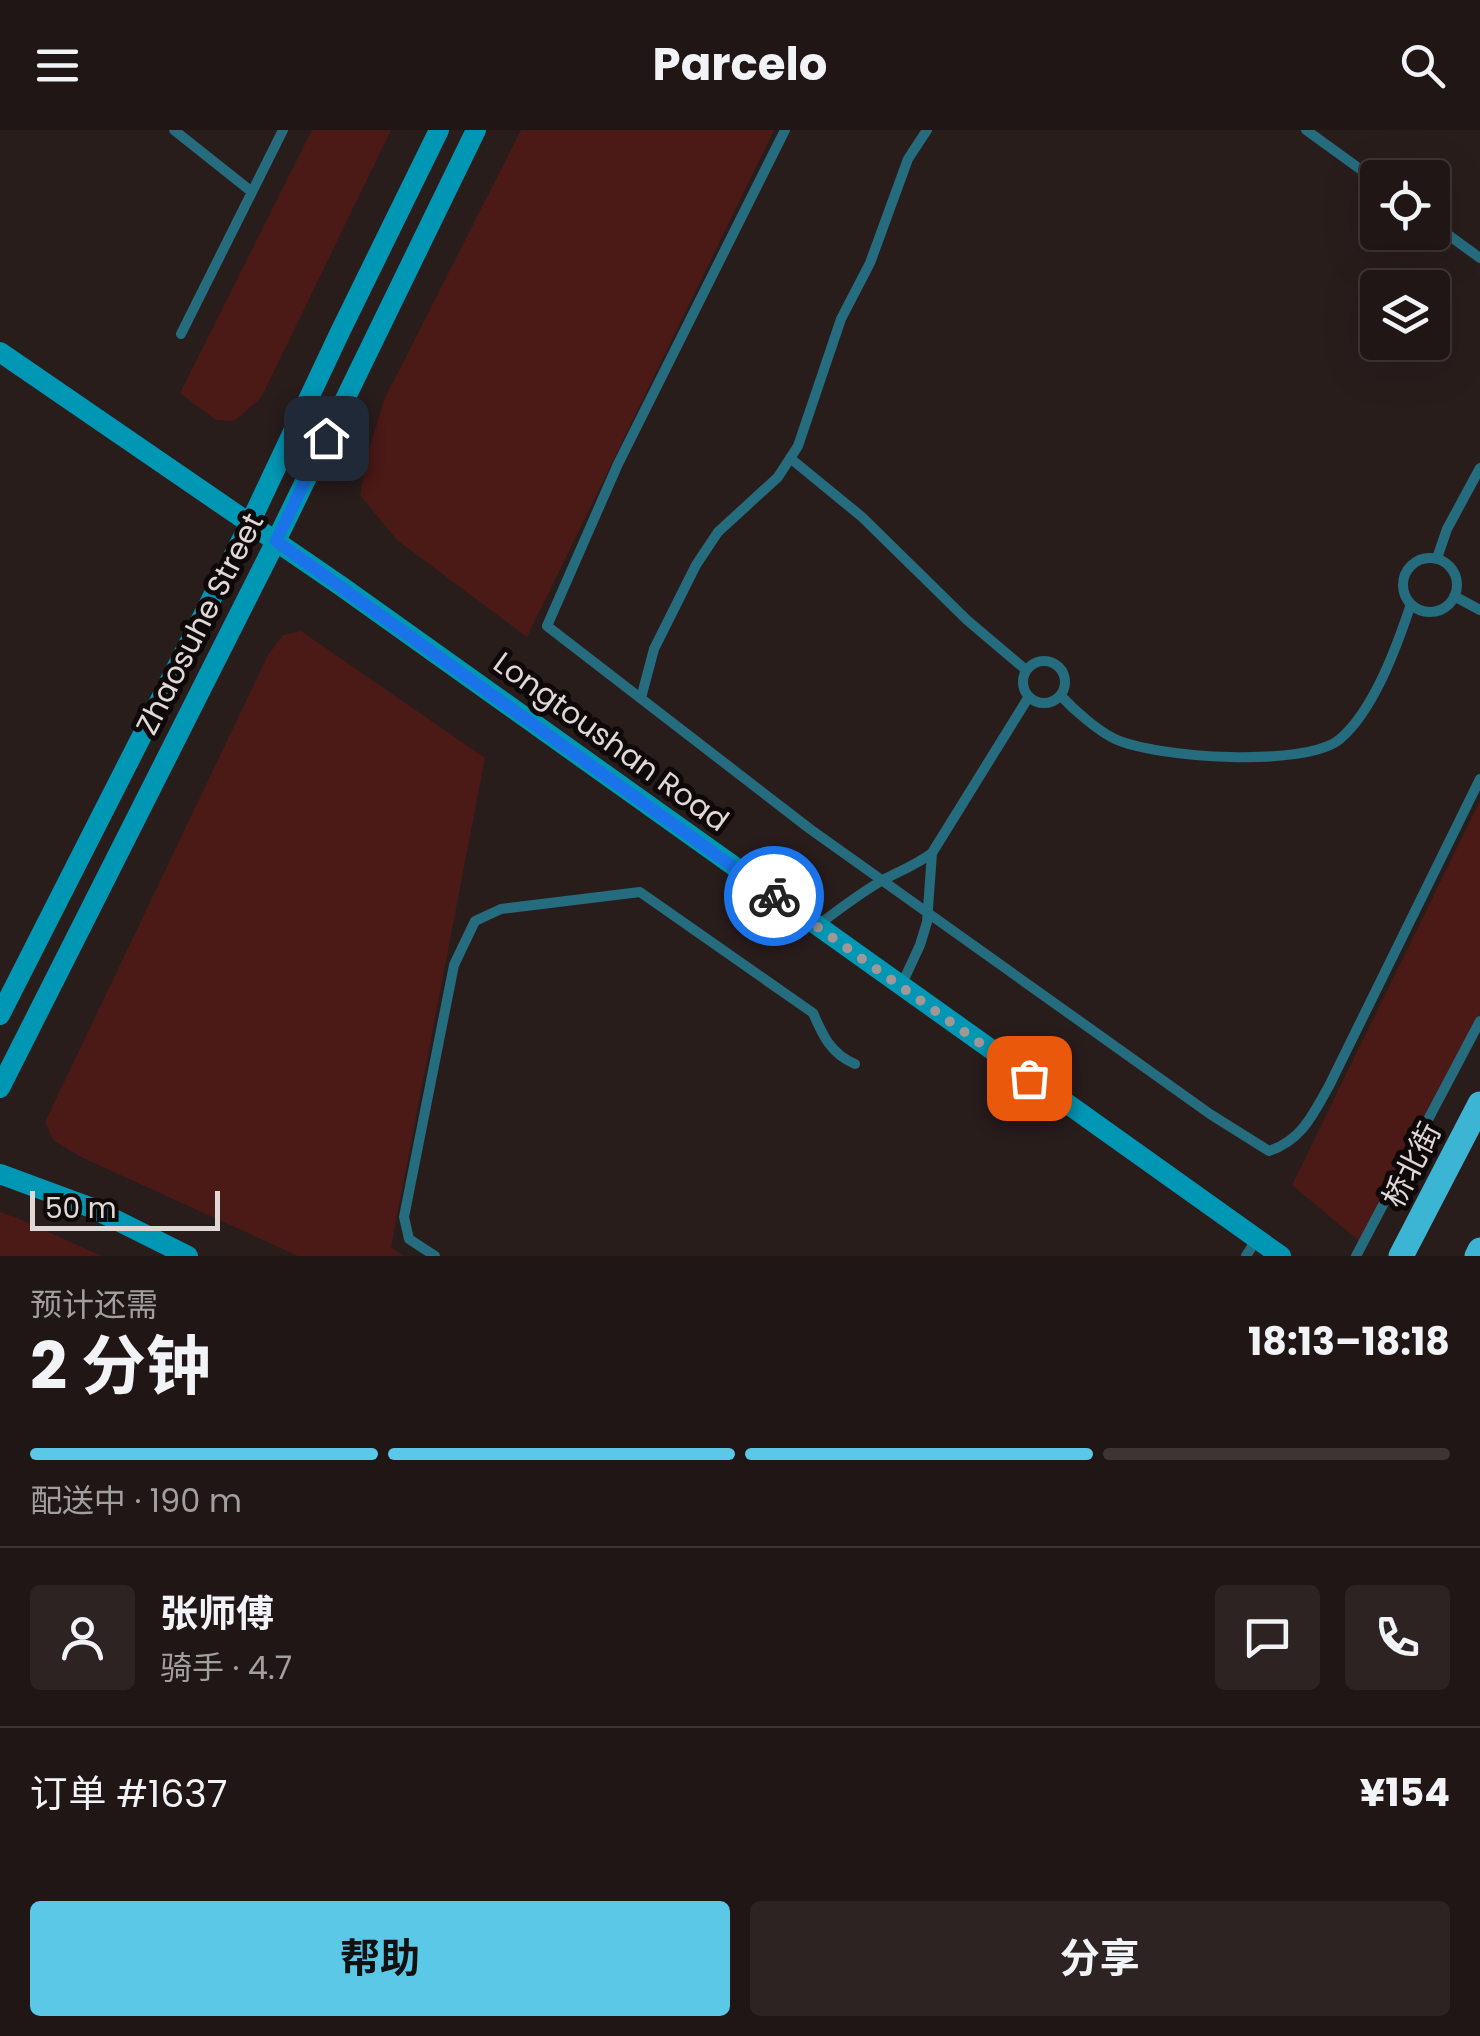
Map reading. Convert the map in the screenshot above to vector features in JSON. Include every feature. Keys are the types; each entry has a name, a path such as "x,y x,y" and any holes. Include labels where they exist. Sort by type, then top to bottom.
{"main road":[{"name":"桥北街","path":"1402,1256 1480,1104"}],"street":[{"name":"Zhaosuhe Street","path":"0,1015 250,523 439,130"},
{"name":"Zhaosuhe Street","path":"0,1088 276,541 476,130"},
{"name":"Longtoushan Road","path":"0,352 276,541 817,926 1251,1248 1281,1256"},
{"path":"0,1174 92,1208 188,1256"}],"lane":[{"path":"174,130 252,192"},
{"path":"181,334 283,130"},
{"path":"785,130 618,464 547,626 810,829 1210,1114 1269,1151 1285,1146 1308,1122 1329,1086 1480,779"},
{"path":"640,698 654,649 696,565 718,532 778,476 798,446 841,319 870,263 908,159 927,130"},
{"path":"1306,130 1360,169"},
{"path":"1450,236 1480,258"},
{"path":"790,458 862,517 967,620 1026,670"},
{"path":"1437,558 1447,529 1480,468"},
{"path":"1437,558 1452,568 1458,586 1451,604 1433,613 1411,604 1403,593 1404,574 1417,560 1437,558"},
{"path":"1454,596 1480,610"},
{"path":"1061,696 1115,739 1158,751 1215,758 1315,752 1337,742 1358,722 1395,651 1411,604"},
{"path":"1043,660 1055,664 1064,672 1066,684 1061,696 1051,703 1039,704 1028,698 1022,686 1026,670 1043,660"},
{"path":"817,926 883,880 932,854 1028,698"},
{"path":"900,986 927,922 932,854"},
{"path":"435,1256 409,1239 404,1217 454,964 475,921 501,910 640,892 813,1013 826,1043 855,1064"},
{"path":"1356,1256 1480,1022"}],"shaded area":[{"path":"312,130 391,130 261,398 234,421 216,420 180,393"},
{"path":"521,130 774,130 527,637 397,540 360,495 384,400"},
{"path":"301,631 485,758 391,1247 404,1256 298,1256 83,1158 54,1141 45,1122 268,655 283,635"},
{"path":"1480,801 1480,1014 1364,1245 1292,1185"},
{"path":"0,1212 17,1218 102,1256 0,1256"}],"way so far":[{"path":"774,896 1029,1078"}],"route":[{"path":"326,438 276,541 774,896"}]}
